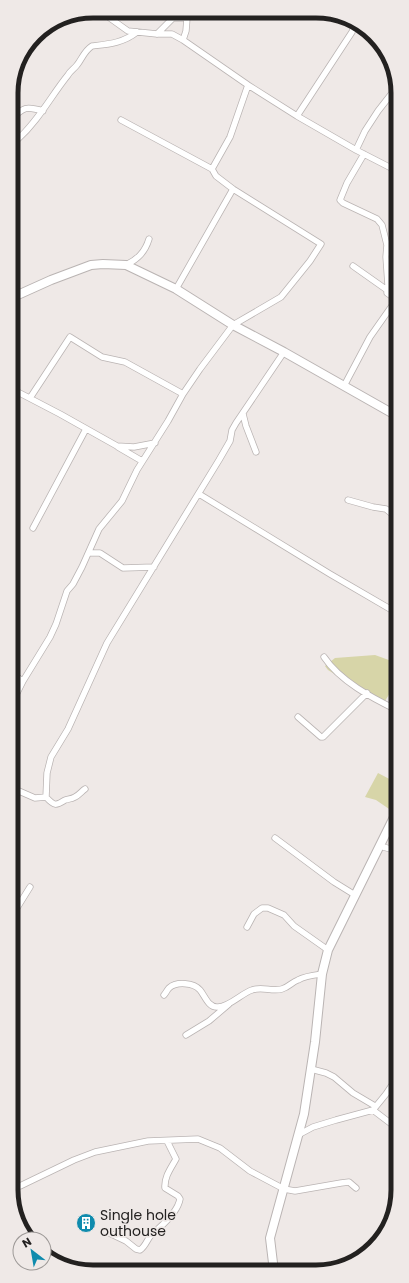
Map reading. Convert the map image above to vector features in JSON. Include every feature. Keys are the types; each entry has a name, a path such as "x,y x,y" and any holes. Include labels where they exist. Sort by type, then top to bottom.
{"main road":[{"path":"18,294 91,265 126,265 176,289 233,325 391,413"},
{"path":"274,1265 270,1238 304,1114 318,1019 322,974 328,950 391,824"}],"street":[{"path":"110,18 128,31 172,34 297,116 356,150 391,168"},
{"path":"157,34 172,18 187,18 183,40"},
{"path":"297,116 354,29"},
{"path":"18,139 27,131 43,111 89,48 92,46 117,43 130,38 137,32"},
{"path":"212,169 230,137 248,85"},
{"path":"356,150 365,131 391,94"},
{"path":"18,114 25,108 33,108 43,111"},
{"path":"18,691 50,637 67,591 73,584 89,553 99,529 122,501 142,461 155,443 183,394 233,325 281,297 310,261 321,244 233,190 216,176 212,169 121,120"},
{"path":"364,154 347,183 340,200 343,204 380,221 388,245 386,257 387,292 391,296"},
{"path":"176,289 233,190"},
{"path":"126,265 144,251 149,239"},
{"path":"353,266 387,288"},
{"path":"387,288 391,282"},
{"path":"344,386 370,337 391,307"},
{"path":"30,398 70,337 102,357 125,362 183,394"},
{"path":"85,789 75,797 57,804 52,803 46,797 46,773 50,757 68,728 107,643 199,494 230,440 232,430 236,423 284,352"},
{"path":"18,392 142,461"},
{"path":"243,414 256,452"},
{"path":"33,528 86,429"},
{"path":"117,446 134,447 155,443"},
{"path":"199,494 391,610"},
{"path":"348,500 372,507 386,509 391,513"},
{"path":"89,553 100,553 123,568 154,568"},
{"path":"324,657 329,665 339,675 391,707"},
{"path":"18,678 23,681"},
{"path":"298,717 321,737 323,737 367,693"},
{"path":"18,791 35,798 46,797"},
{"path":"275,838 355,896"},
{"path":"380,846 391,849"},
{"path":"18,906 30,887"},
{"path":"247,926 254,914 262,908 268,908 284,914 294,926 328,950"},
{"path":"186,1035 210,1022 230,1003 250,991 257,988 275,990 282,989 302,977 322,974"},
{"path":"164,995 170,986 175,984 184,984 197,987 211,1005 217,1007 230,1003"},
{"path":"311,1069 334,1076 391,1123"},
{"path":"298,1135 313,1128 374,1108 391,1086"},
{"path":"18,1186 95,1152 148,1141 198,1139 220,1148 250,1171 284,1189 295,1191 349,1182 356,1188"},
{"path":"107,1232 140,1250 145,1247 151,1235 159,1229 175,1210 180,1199 178,1196 165,1188 165,1182 171,1166 176,1159 167,1141"}],"shaded area":[{"path":"375,655 391,661 391,691 383,704 328,670 325,666 335,658"},
{"path":"378,773 391,780 391,810 376,800 365,797"}],"place":[{"name":"Single hole outhouse","path":"86,1223"}]}
